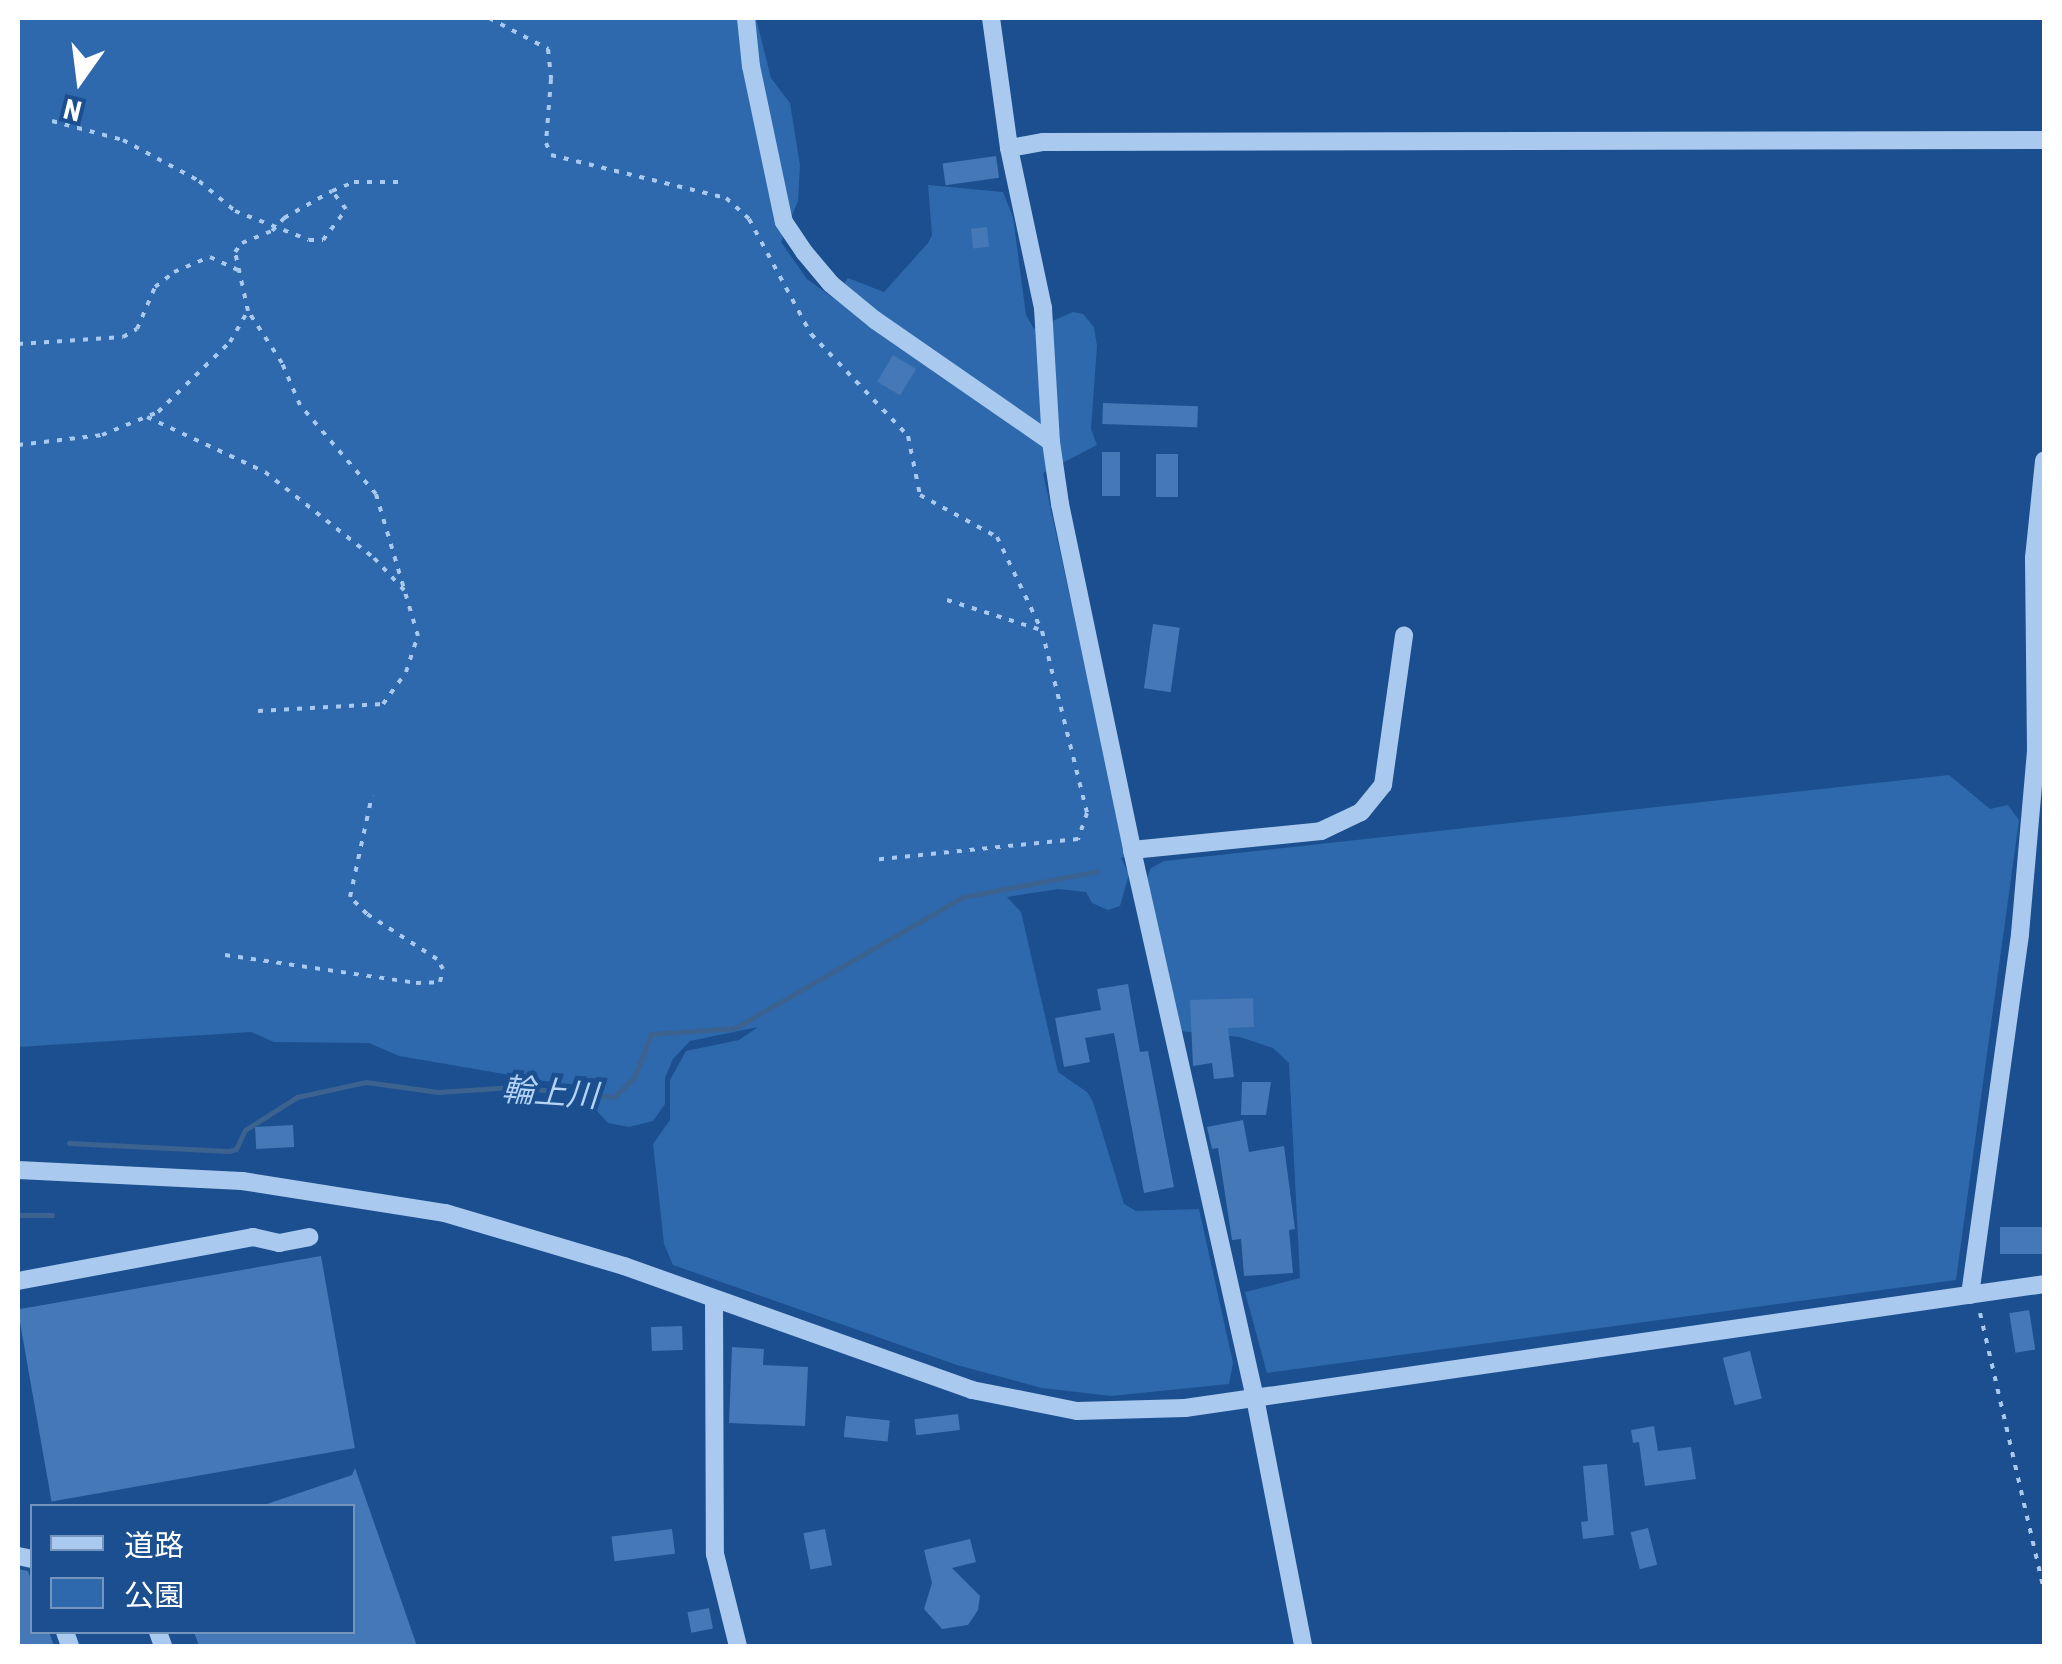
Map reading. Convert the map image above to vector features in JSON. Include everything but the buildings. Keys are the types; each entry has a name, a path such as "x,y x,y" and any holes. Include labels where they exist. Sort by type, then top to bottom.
{"street":[{"path":"746,18 751,66 784,222 804,253 830,284 875,320 1051,442"},
{"path":"991,18 1009,148 1044,308 1051,442 1132,850 1255,1398 1303,1646"},
{"path":"1009,148 1062,142 2044,140"},
{"path":"1970,1295 2020,934 2036,750 2034,558 2044,461"},
{"path":"1132,850 1321,831 1361,812 1384,785 1404,636"},
{"path":"18,1170 242,1181 364,1198 528,1236 972,1390 1077,1411 1155,1410 1255,1398 2044,1284"},
{"path":"18,1281 253,1237 279,1243 309,1237"},
{"path":"714,1300 715,1554 738,1646"}],"path":[{"path":"489,18 548,50 551,79 546,144 552,155 726,198 736,204 749,219 811,334 908,436 920,496 997,537 1042,632 1087,813 1078,839 872,860"},
{"path":"52,121 124,140 199,182 224,205 275,227 323,240 346,210 332,191"},
{"path":"258,711 387,701 416,643 407,594 372,486 300,405 282,363 248,311 235,252 242,243 332,191 354,182 401,182"},
{"path":"18,344 123,337 137,329 155,287 174,272 210,257 238,270"},
{"path":"18,445 102,435 146,418 168,404 230,342 248,311"},
{"path":"146,418 265,472 374,558 407,594"},
{"path":"947,600 1025,621 1042,632"},
{"path":"225,955 416,983 440,982 443,969 437,960 350,897 372,794"},
{"path":"1970,1295 1979,1309 2044,1590"}],"green space":[{"path":"18,18 756,18 771,78 790,103 800,165 798,201 781,242 807,279 833,298 848,278 884,292 928,243 932,235 928,185 1003,192 1013,217 1026,315 1034,329 1073,312 1083,314 1094,327 1097,346 1091,429 1097,445 1043,473 1126,856 1121,858 1129,874 1120,906 1108,910 1092,903 1086,892 1058,889 1007,897 1021,912 1058,1072 1087,1092 1093,1102 1124,1204 1136,1211 1199,1209 1233,1363 1229,1384 1111,1396 1042,1388 957,1365 673,1265 664,1244 653,1144 670,1120 670,1080 686,1051 739,1040 758,1027 690,1041 673,1059 665,1078 665,1104 653,1121 629,1127 608,1123 574,1086 399,1056 369,1043 274,1042 251,1032 18,1047"},
{"path":"1949,775 1990,809 2008,805 2019,820 1956,1280 1267,1373 1245,1292 1300,1278 1289,1063 1273,1048 1240,1037 1179,1031 1147,878 1151,868 1164,861"}],"waterway":[{"name":"輪上川","path":"69,1143 229,1151 236,1149 245,1130 297,1097 366,1082 438,1092 514,1087 614,1097 634,1078 651,1034 735,1028 963,897 1098,871"},
{"name":"輪上川","path":"18,1215 52,1215"}]}
